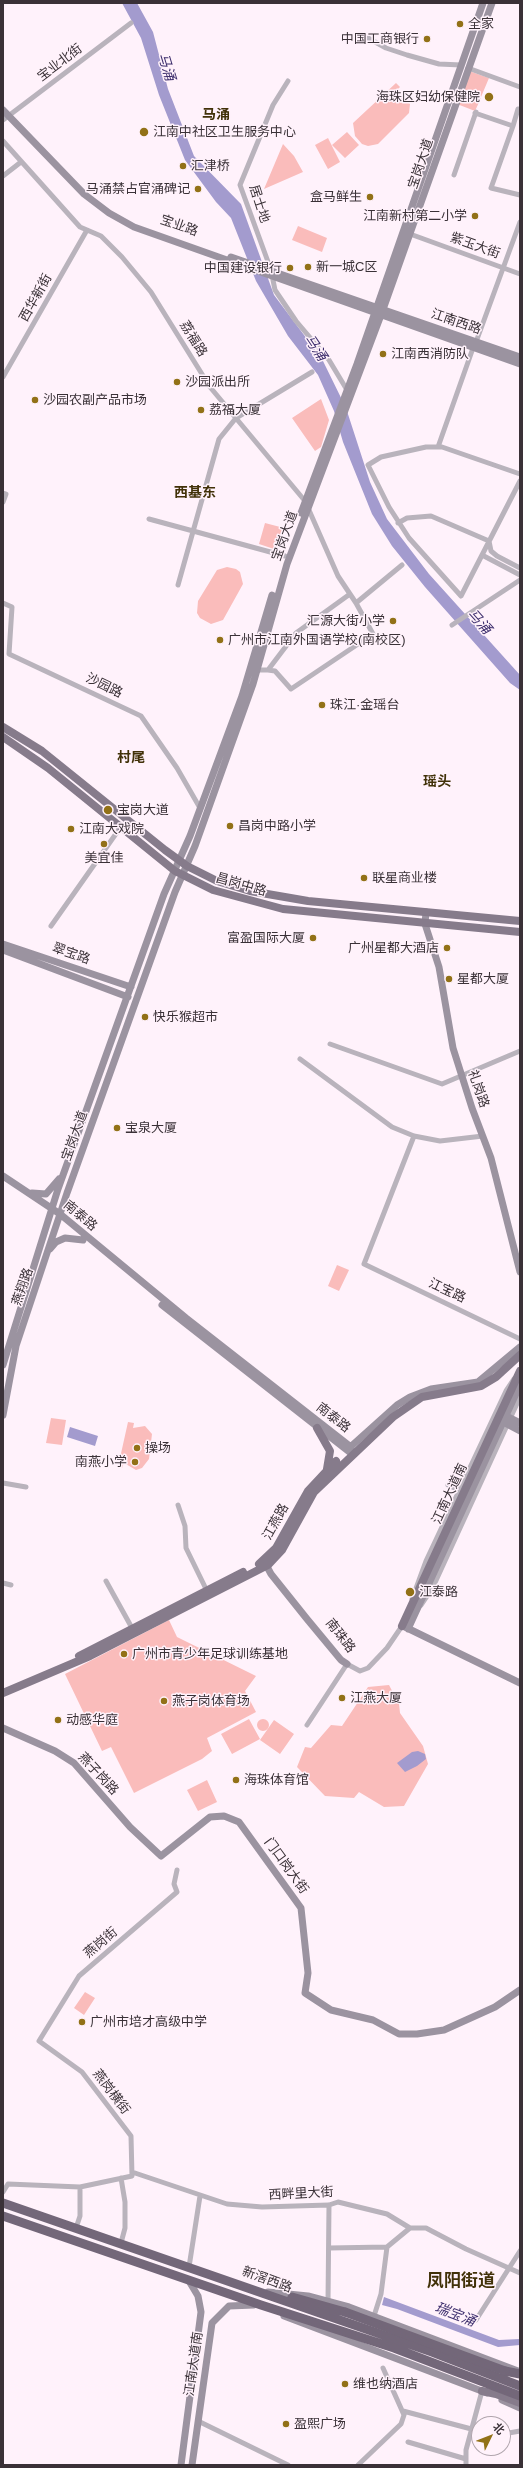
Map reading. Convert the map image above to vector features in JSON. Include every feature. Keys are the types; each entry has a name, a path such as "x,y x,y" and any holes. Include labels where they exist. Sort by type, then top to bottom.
{"highway":[{"name":"新滘西路","path":"3,2203 263,2292 432,2352 520,2386"},
{"name":"新滘西路","path":"3,2216 189,2281 394,2348 520,2396"},
{"path":"263,2292 300,2299 344,2312 505,2371 520,2373"}],"main road":[{"name":"宝岗大道","path":"51,1210 107,1050 247,681 285,556 360,365 483,3"},
{"name":"宝岗大道","path":"379,311 410,234 492,3"},
{"path":"461,66 468,68"},
{"name":"宝业路","path":"3,104 8,116"},
{"name":"宝业路","path":"3,110 80,183 120,214 158,232 271,274 379,311"},
{"name":"江南西路","path":"379,311 475,345 520,358"},
{"path":"475,345 520,364"},
{"name":"宝岗大道","path":"59,1217 123,1036 182,875 187,866 257,670 280,584 306,505 347,390 360,365"},
{"name":"昌岗中路","path":"3,727 42,751 179,861 217,881 274,896 520,921"},
{"name":"昌岗中路","path":"3,738 48,768 120,828 182,875 226,895 273,907 399,922 520,932"},
{"path":"399,922 404,919 405,914 401,910"},
{"name":"礼岗路","path":"426,912 425,924 437,958 449,1029 462,1077 494,1167 520,1272"},
{"name":"翠宝路","path":"3,944 131,988"},
{"name":"翠宝路","path":"3,950 128,997"},
{"path":"114,1032 116,1037 123,1036"},
{"path":"107,1050 112,1049 117,1054"},
{"path":"29,1193 41,1194 49,1192 64,1171"},
{"name":"南泰路","path":"3,1176 51,1210 83,1240 221,1353 317,1428 350,1451"},
{"name":"南泰路","path":"3,1181 51,1210"},
{"path":"58,1189 62,1194 67,1193"},
{"name":"燕翔路","path":"3,1365 51,1210"},
{"name":"南泰路","path":"59,1217 350,1451"},
{"name":"燕翔路","path":"3,1415 16,1346 59,1217"},
{"path":"48,1252 60,1240 70,1237 83,1240"},
{"name":"江燕路","path":"3,1692 90,1656 266,1564 282,1550 314,1492 350,1451 410,1397 431,1389 478,1382 520,1347"},
{"name":"江燕路","path":"3,1687 55,1667 132,1628 266,1564 281,1541 308,1490 326,1470 414,1400 436,1394 481,1386 507,1367 520,1355"},
{"path":"507,1367 514,1369 519,1374"},
{"name":"江南大道南","path":"505,1420 519,1374"},
{"name":"江南大道南","path":"405,1627 505,1420 520,1385"},
{"path":"505,1420 520,1423"},
{"path":"505,1420 520,1431"},
{"path":"317,1428 330,1451 326,1470"},
{"name":"江南大道南","path":"429,1575 462,1491 476,1480"},
{"name":"南珠路","path":"266,1564 307,1619 341,1660 347,1664"},
{"path":"405,1627 520,1682"},
{"name":"燕子岗路","path":"3,1728 55,1751 74,1763 130,1827 161,1856"},
{"name":"门口岗大街","path":"161,1856 210,1817 224,1816 239,1822 301,1908 308,1973 305,1993 328,2008 373,2020 399,2034 417,2034 450,2027 496,2007 520,1990"},
{"name":"江南大道南","path":"181,2465 201,2312 198,2296 189,2281"},
{"path":"263,2292 294,2294 328,2301 374,2316 520,2373"},
{"path":"261,2305 320,2332 482,2391 520,2408"},
{"name":"江南大道南","path":"192,2465 212,2322 229,2306 261,2305"},
{"path":"482,2391 496,2394 520,2403"}],"street":[{"name":"宝业北街","path":"8,116 130,23"},
{"path":"368,38 386,48 407,55 438,64 461,66"},
{"path":"468,68 520,87"},
{"name":"居士地","path":"288,81 273,105 240,185 271,274 275,290 280,300 328,360 347,390"},
{"path":"518,109 491,188 520,195"},
{"path":"454,175 475,112 513,126"},
{"name":"荔福路","path":"3,140 80,227 101,236 122,257 151,292 210,387 306,505 338,576 356,603 373,634 291,688 275,671 268,670"},
{"path":"3,176 21,162"},
{"path":"520,222 503,268 520,274"},
{"name":"西华新街","path":"4,377 87,230"},
{"name":"紫玉大街","path":"410,234 503,268 438,447"},
{"path":"178,585 219,439 236,418 312,372"},
{"path":"520,474 438,447 381,458 368,465 398,523 409,538 461,596 520,481"},
{"path":"3,502 4,494"},
{"path":"398,523 407,518 431,516 489,541"},
{"path":"149,519 285,556"},
{"path":"489,541 491,550 497,556 520,568"},
{"path":"482,555 520,575"},
{"path":"356,603 402,565"},
{"path":"452,625 520,580"},
{"path":"257,670 268,670 296,633 350,594"},
{"name":"沙园路","path":"3,603 12,608 9,654 141,716 177,768 200,808"},
{"path":"50,926 120,828"},
{"path":"330,1044 430,1081 442,1084 462,1077 520,1051"},
{"path":"300,1059 392,1127 414,1136 440,1140 483,1136"},
{"name":"江宝路","path":"414,1136 364,1264 520,1339"},
{"path":"43,1237 52,1240"},
{"path":"448,1485 462,1491 506,1391 519,1374"},
{"path":"476,1480 505,1420 520,1397"},
{"path":"3,1483 26,1487"},
{"path":"178,1505 185,1526 186,1548 208,1591"},
{"path":"413,1608 427,1597 429,1575"},
{"path":"106,1581 132,1628"},
{"path":"3,1583 10,1585"},
{"path":"307,1725 347,1664 363,1672 405,1627"},
{"name":"燕岗街","path":"39,2041 79,1976 177,1892 174,1884 177,1870"},
{"name":"燕岗横街","path":"39,2041 82,2072 131,2136 132,2174"},
{"path":"3,2192 8,2184 80,2187 121,2178 132,2174"},
{"name":"西畔里大街","path":"132,2174 227,2204 247,2206 329,2205 338,2202 387,2214 410,2228 426,2228 510,2270 520,2273"},
{"path":"121,2178 125,2202 126,2228 121,2243"},
{"path":"76,2228 80,2216 80,2187"},
{"path":"189,2267 200,2196"},
{"path":"328,2301 329,2205"},
{"path":"329,2248 386,2247 410,2228"},
{"path":"374,2316 381,2294 386,2247"},
{"path":"476,2320 510,2270 520,2251"},
{"path":"358,2465 401,2424 404,2415 383,2368"},
{"path":"466,2465 470,2430 482,2391"},
{"path":"403,2411 470,2430"},
{"path":"198,2421 288,2465"},
{"path":"408,2442 466,2459"}],"shaded area":[{"path":"122,3 137,3 153,32 168,89 194,156 241,204 274,295 322,359 346,408 370,482 387,519 429,574 520,675 520,690 510,683 425,587 392,546 372,514 343,442 334,411 318,375 288,336 256,281 231,218 216,202 185,160 159,95 141,38"},
{"path":"469,71 489,78 481,97 462,90"},
{"path":"396,83 400,87 395,92 403,95 410,104 409,113 378,144 368,146 362,144 355,136 353,123"},
{"path":"462,91 481,98 475,111 457,104"},
{"path":"347,132 359,145 345,158 332,145"},
{"path":"328,138 340,162 328,169 315,145"},
{"path":"283,144 294,156 303,172 264,189"},
{"path":"298,226 327,238 322,252 292,240"},
{"path":"321,399 329,420 321,447 315,451 292,418"},
{"path":"265,523 284,528 277,550 259,544"},
{"path":"227,567 236,569 240,572 243,584 223,620 211,624 200,618 197,613 198,601 217,570"},
{"path":"337,1265 349,1270 339,1291 328,1286"},
{"path":"51,1418 66,1420 62,1445 46,1443"},
{"name":"操场","path":"128,1422 134,1423 133,1428 145,1426 152,1434 149,1459 142,1468 136,1470 124,1463 122,1468 118,1467"},
{"path":"70,1427 98,1436 95,1446 67,1437"},
{"name":"燕子岗体育场","path":"169,1620 177,1637 256,1676 245,1691 256,1712 207,1738 212,1751 202,1759 134,1793 111,1747 102,1751 65,1674"},
{"path":"389,1685 399,1704 400,1713 423,1746 428,1764 404,1806 384,1807 359,1792 354,1798 325,1796 297,1767 305,1747 311,1748 331,1725 342,1726 368,1687"},
{"path":"249,1719 260,1739 232,1754 221,1734"},
{"path":"263,1719 267,1721 269,1725 267,1729 263,1731 259,1729 257,1725 259,1721"},
{"path":"274,1720 294,1734 280,1754 260,1740"},
{"path":"418,1751 425,1754 426,1759 417,1766 405,1772 397,1763 412,1752"},
{"path":"207,1780 217,1802 198,1811 187,1790"},
{"path":"85,1992 95,1998 84,2015 74,2008"},
{"path":"384,2297 499,2340 520,2339 520,2345 498,2347 397,2309 382,2305"}],"place":[{"name":"全家","path":"460,24"},
{"name":"中国工商银行","path":"427,39"},
{"name":"海珠区妇幼保健院","path":"489,97"},
{"name":"江南中社区卫生服务中心","path":"144,132"},
{"name":"汇津桥","path":"183,166"},
{"name":"马涌禁占官涌碑记","path":"198,189"},
{"name":"盒马鲜生","path":"370,197"},
{"name":"江南新村第二小学","path":"475,216"},
{"name":"新一城C区","path":"308,267"},
{"name":"中国建设银行","path":"290,268"},
{"name":"江南西消防队","path":"383,354"},
{"name":"沙园派出所","path":"177,382"},
{"name":"沙园农副产品市场","path":"35,400"},
{"name":"荔福大厦","path":"201,410"},
{"name":"汇源大街小学","path":"393,621"},
{"name":"广州市江南外国语学校(南校区)","path":"220,640"},
{"name":"珠江·金瑶台","path":"322,705"},
{"name":"宝岗大道","path":"108,810"},
{"name":"昌岗中路小学","path":"230,826"},
{"name":"江南大戏院","path":"71,829"},
{"name":"美宜佳","path":"104,844"},
{"name":"联星商业楼","path":"364,878"},
{"name":"富盈国际大厦","path":"313,938"},
{"name":"广州星都大酒店","path":"447,948"},
{"name":"星都大厦","path":"449,979"},
{"name":"快乐猴超市","path":"145,1017"},
{"name":"宝泉大厦","path":"117,1128"},
{"name":"操场","path":"137,1448"},
{"name":"南燕小学","path":"135,1462"},
{"name":"江泰路","path":"410,1592"},
{"name":"广州市青少年足球训练基地","path":"124,1654"},
{"name":"江燕大厦","path":"342,1698"},
{"name":"燕子岗体育场","path":"164,1701"},
{"name":"动感华庭","path":"58,1720"},
{"name":"海珠体育馆","path":"236,1780"},
{"name":"广州市培才高级中学","path":"82,2022"},
{"name":"维也纳酒店","path":"345,2384"},
{"name":"盈熙广场","path":"286,2424"}],"district":[{"name":"马涌","path":"216,115"},
{"name":"西基东","path":"195,493"},
{"name":"村尾","path":"131,758"},
{"name":"瑶头","path":"437,782"},
{"name":"凤阳街道","path":"461,2281"}],"water label":[{"name":"瑞宝涌","path":"455,2315"}]}
